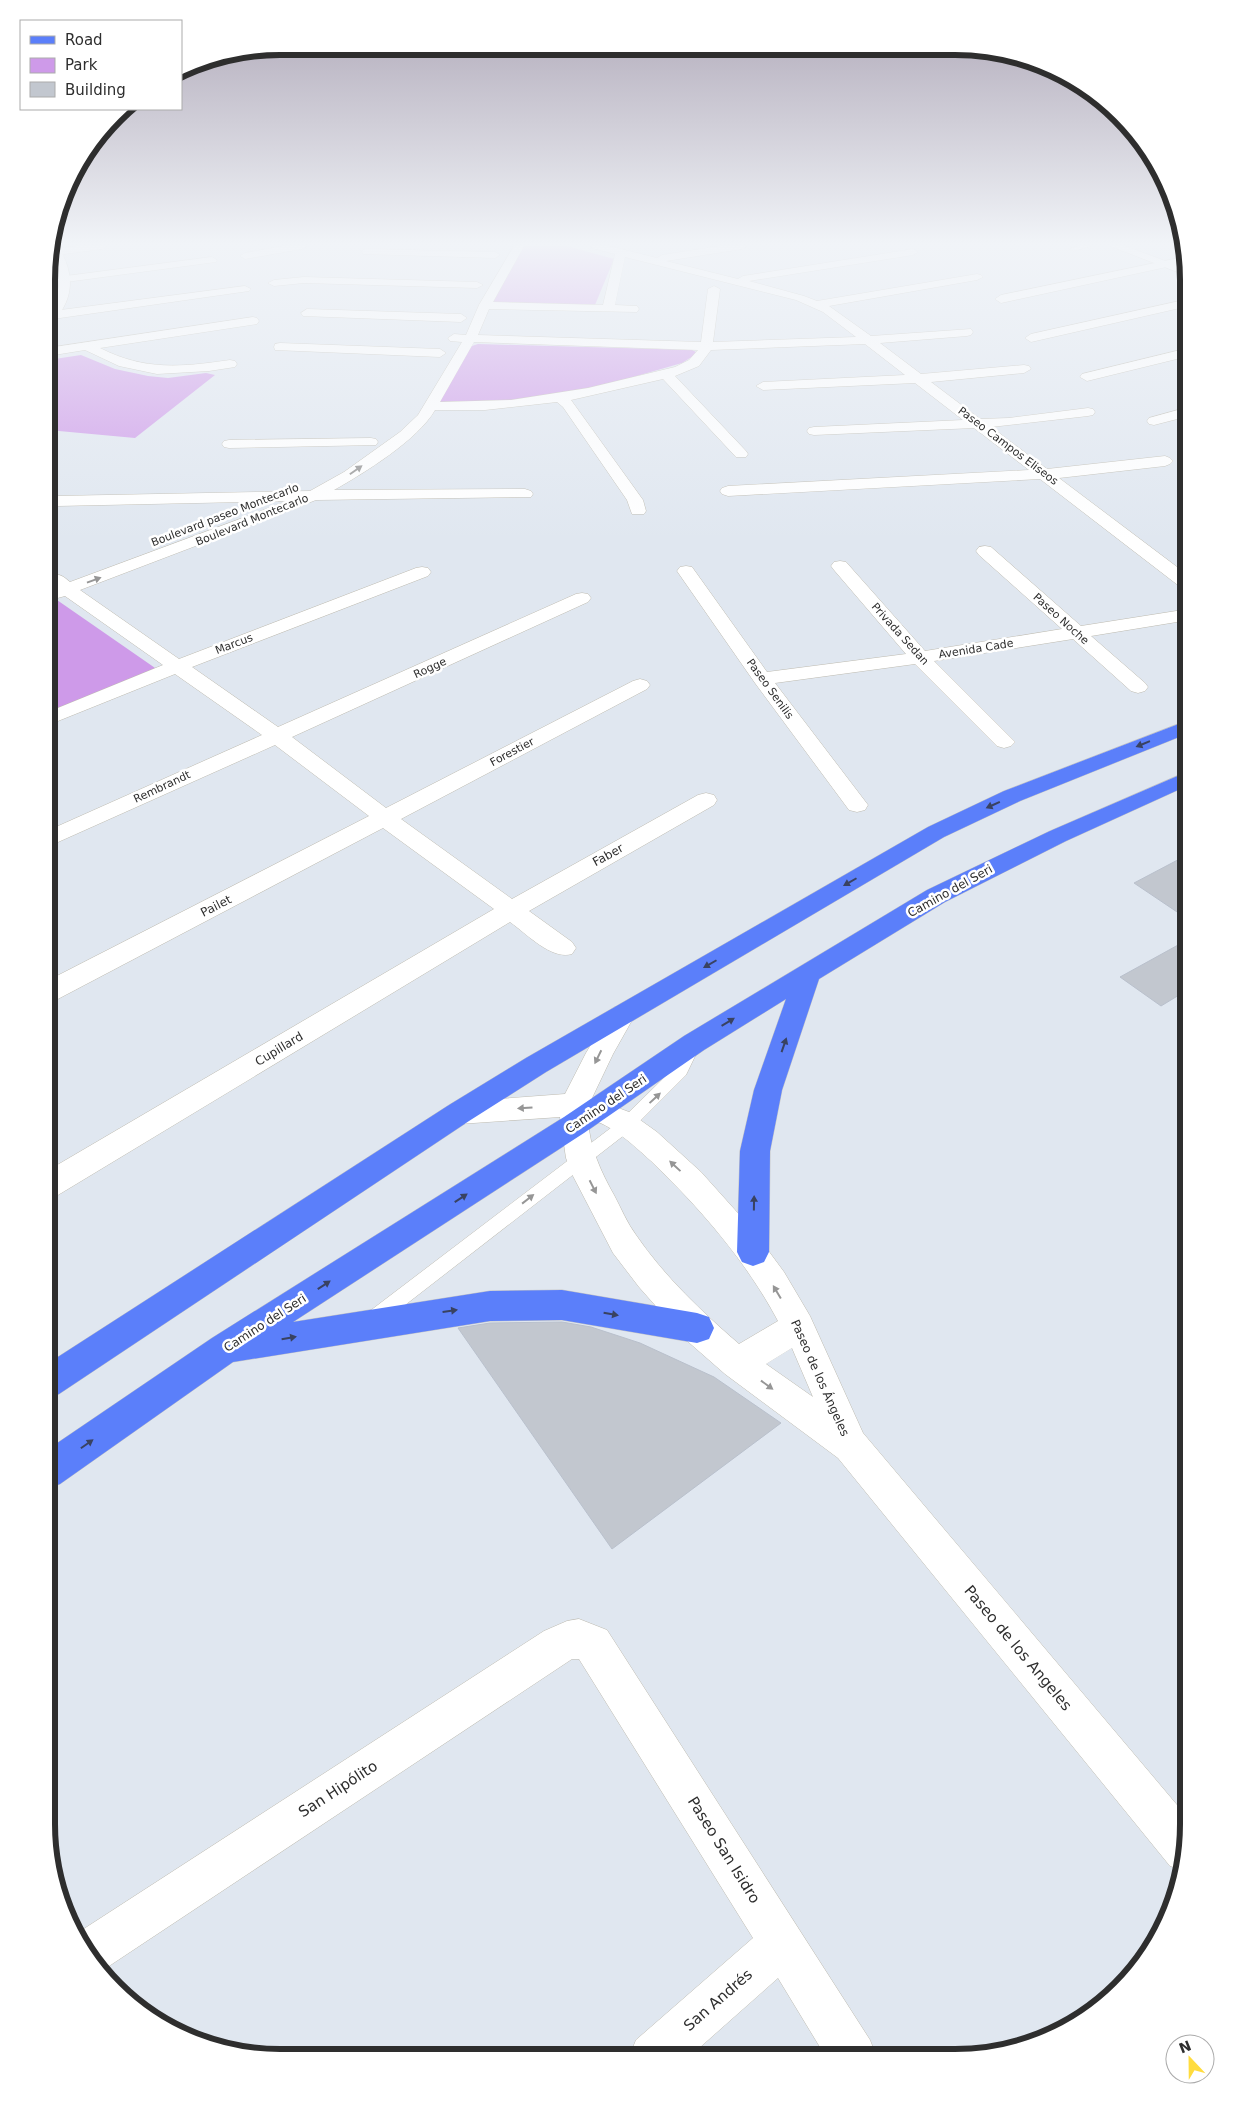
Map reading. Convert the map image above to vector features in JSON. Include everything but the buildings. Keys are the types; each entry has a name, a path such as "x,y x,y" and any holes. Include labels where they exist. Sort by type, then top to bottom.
{"main road":[{"path":"55,1378 459,1113 622,1015 936,832 1012,796 1180,730"},
{"name":"Camino del Seri","path":"55,1465 224,1349 582,1114 694,1043 944,892 1058,836 1180,781"},
{"path":"753,1252 755,1151 768,1090 808,974"},
{"path":"224,1349 490,1306 562,1305 697,1328"}],"street":[{"path":"55,351 99,344"},
{"path":"431,368 446,344"},
{"name":"Boulevard Montecarlo","path":"55,587 160,556 309,489 349,475 399,440 424,417 466,344"},
{"path":"652,344 705,346 755,344"},
{"name":"Paseo Campos Eliseos","path":"875,344 1180,578"},
{"path":"87,346 108,358 164,372 189,371 230,364"},
{"path":"430,406 499,406 562,399 666,374 699,360 705,346"},
{"path":"280,347 440,353"},
{"path":"1087,377 1180,354"},
{"path":"763,386 950,378 1024,369"},
{"path":"666,374 740,454"},
{"path":"562,399 568,404 635,500 638,511"},
{"path":"814,431 1023,421 1088,412"},
{"path":"1154,421 1180,414"},
{"path":"350,456 385,430"},
{"path":"230,444 371,442"},
{"path":"728,491 1068,473 1165,462"},
{"path":"57,501 276,496 309,489 525,494"},
{"name":"Boulevard paseo Montecarlo","path":"55,587 276,496"},
{"name":"Paseo Noche","path":"985,551 1138,687"},
{"name":"Privada Sedan","path":"840,566 920,658 1004,742"},
{"name":"Paseo Senilis","path":"686,571 762,679 857,805"},
{"name":"Marcus","path":"55,716 178,666 422,572"},
{"path":"55,587 178,666 277,736 385,818 564,948"},
{"name":"Rogge","path":"277,736 324,717 582,598"},
{"name":"Avenida Cade","path":"762,679 920,658 1180,615"},
{"name":"Forestier","path":"385,818 640,685"},
{"name":"Rembrandt","path":"55,837 277,736"},
{"name":"Faber","path":"511,910 706,800"},
{"name":"Pailet","path":"55,989 385,818"},
{"name":"Cupillard","path":"55,1181 511,910"},
{"path":"459,1113 582,1114 600,1053 622,1015"},
{"name":"Paseo de los Ángeles","path":"582,1114 626,1124 656,1148 683,1173 753,1252 798,1327 851,1446 737,1363 697,1328 650,1277 624,1244 600,1202 581,1158 582,1114"},
{"path":"737,1363 798,1327"},
{"name":"Paseo de los Angeles","path":"851,1446 1180,1842"},
{"name":"San Hipólito","path":"93,1950 558,1645 572,1638 582,1638 593,1644"},
{"name":"Paseo San Isidro","path":"593,1644 783,1943 848,2049"},
{"name":"San Andrés","path":"662,2049 783,1943"}],"lane":[{"path":"365,1325 626,1124 681,1071 694,1043"}],"green space":[{"path":"485,344 692,350 698,353 682,363 588,390 503,404 449,406 438,401 469,347"},
{"path":"81,355 115,369 148,376 168,378 206,373 215,375 135,438 55,431 55,359"},
{"path":"57,600 158,670 55,710 55,601"}]}
